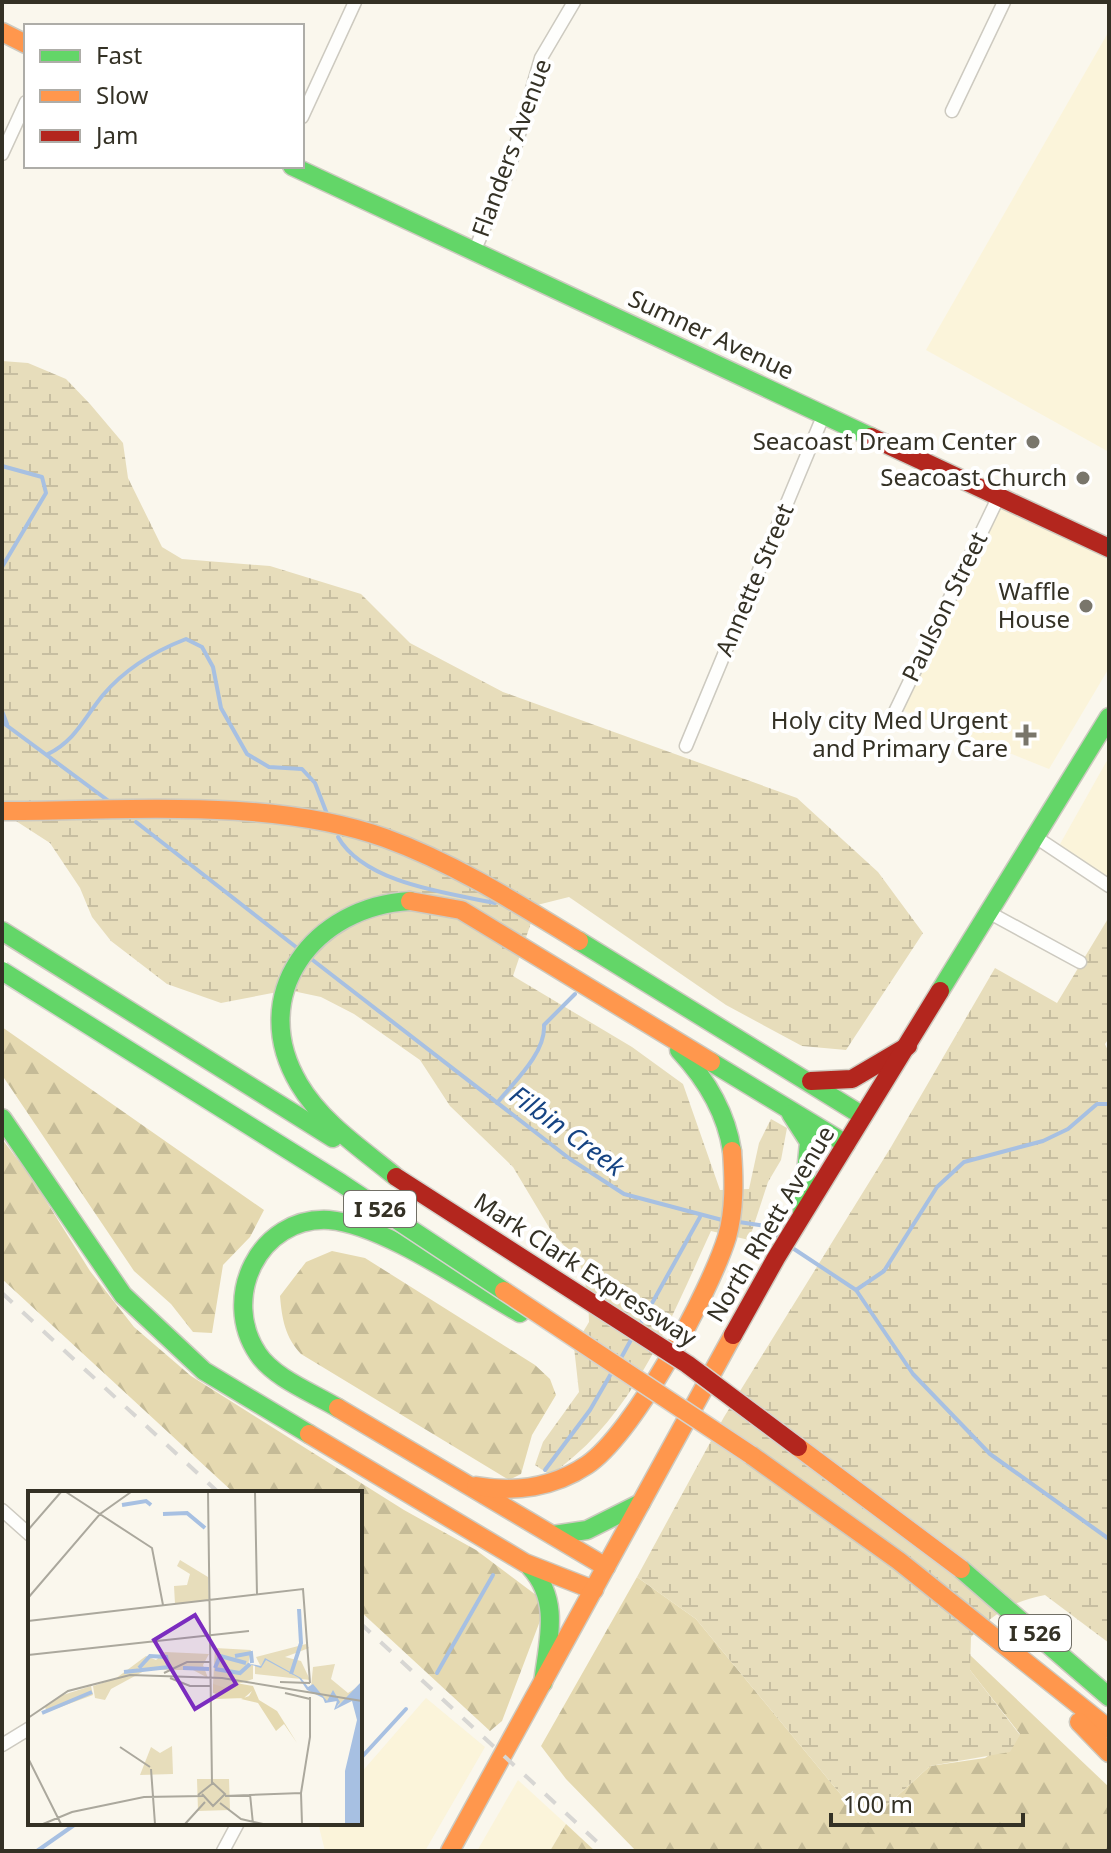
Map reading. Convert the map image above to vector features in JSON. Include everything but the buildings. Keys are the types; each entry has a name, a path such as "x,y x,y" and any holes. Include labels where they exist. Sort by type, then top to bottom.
{"main road":[{"path":"2,32 24,43"},
{"name":"Sumner Avenue","path":"296,168 1109,548"},
{"name":"North Rhett Avenue","path":"450,1851 776,1258 1109,717"},
{"path":"2,811 256,812 321,821 385,838 444,863 562,931 863,1116"},
{"path":"396,1177 309,1100 289,1066 284,1047 282,1005 286,986 302,953 327,929 374,902 418,898 461,910 846,1144"},
{"name":"Mark Clark Expressway","path":"2,931 396,1177 687,1364 961,1569 1109,1697"},
{"name":"I 526","path":"2,971 341,1183 642,1380 899,1561 1109,1729"},
{"path":"460,1482 487,1489 536,1485 579,1469 601,1454 625,1424 726,1240 734,1172 732,1148 721,1109 691,1063 651,1024"},
{"path":"809,1081 845,1083 858,1080 908,1046"},
{"path":"776,1103 792,1115 809,1142 802,1214"},
{"path":"2,1118 102,1268 132,1305 204,1371 525,1563 543,1578 552,1602 543,1683"},
{"path":"606,1567 266,1365 249,1342 244,1329 241,1300 255,1259 274,1235 303,1220 339,1220 368,1229 642,1380"},
{"path":"553,1535 587,1530 641,1503"},
{"path":"525,1563 594,1590"},
{"path":"961,1569 1109,1678"},
{"path":"999,1639 1109,1753"}],"street":[{"path":"304,113 355,2"},
{"name":"Flanders Avenue","path":"474,252 509,169 541,58 574,2"},
{"path":"952,111 1004,2"},
{"path":"2,154 24,106"},
{"name":"Annette Street","path":"686,746 824,414"},
{"name":"Paulson Street","path":"892,718 999,496"},
{"path":"1037,838 1109,886"},
{"path":"990,913 1080,962"},
{"path":"2,1510 28,1533"},
{"path":"2,1745 28,1729"},
{"path":"223,1851 237,1825"}],"shaded area":[{"path":"1109,31 1109,452 926,350"},
{"path":"999,496 1109,548 1109,668 1049,769 897,708"},
{"path":"1109,757 1109,885 1055,853"},
{"path":"426,1698 485,1747 425,1851 325,1851 318,1825 362,1825 362,1772"},
{"path":"518,1780 566,1824 550,1851 477,1851"}],"green space":[{"path":"2,361 28,363 66,379 90,404 123,443 128,478 162,547 182,559 270,566 361,594 410,643 503,692 797,798 878,872 923,933 846,1050 802,1046 726,1005 569,897 537,905 513,976 632,1047 683,1084 720,1190 749,1189 759,1143 771,1119 787,1128 781,1160 768,1182 749,1240 711,1231 664,1332 627,1396 579,1452 550,1475 535,1465 543,1442 579,1392 574,1347 589,1322 588,1294 579,1261 553,1234 513,1167 450,1106 420,1060 354,1014 321,997 288,990 221,1003 167,984 111,941 92,917 80,888 50,843 2,812"},
{"path":"1109,917 1109,1038 1105,1044 1109,1053 1109,1643 1045,1595 1005,1609 971,1637 970,1670 1020,1735 1010,1752 930,1766 883,1809 852,1808 696,1619 637,1577 724,1417 891,1147 995,968 1057,1003"},
{"path":"2,1027 264,1210 250,1237 223,1265 212,1333 193,1332 171,1304 134,1271 2,1075"},
{"path":"2,1139 31,1177 90,1271 134,1327 191,1376 404,1510 476,1550 536,1595 543,1613 502,1721 490,1731 362,1613 362,1491 232,1491 2,1279"},
{"path":"332,1251 365,1258 535,1365 550,1379 556,1395 532,1435 521,1474 509,1480 301,1354 285,1327 280,1296 306,1262"},
{"path":"637,1577 696,1619 852,1808 883,1809 930,1766 985,1758 1020,1734 970,1670 970,1655 1109,1787 1109,1851 636,1851 566,1779 541,1746"},
{"path":"566,1824 595,1851 550,1851"}],"waterway":[{"path":"2,466 42,477 46,493 2,567"},
{"path":"48,754 73,735 121,677 152,655 186,639 202,647 213,667 221,708 247,754 269,767 302,769 315,783 327,814"},
{"path":"2,711 7,724"},
{"name":"Filbin Creek","path":"2,722 110,802"},
{"name":"Filbin Creek","path":"136,822 296,947"},
{"path":"338,837 350,853 386,875 431,890 495,903"},
{"name":"Filbin Creek","path":"310,958 570,1159 624,1194 722,1220"},
{"path":"497,1103 534,1057 540,1046 544,1025 575,994"},
{"path":"856,1290 884,1271 937,1187 964,1162 1043,1141 1068,1129 1097,1104 1109,1104"},
{"path":"1109,1194 1109,1214"},
{"path":"641,1323 700,1217"},
{"name":"Filbin Creek","path":"739,1222 766,1226 781,1238"},
{"name":"Filbin Creek","path":"791,1247 856,1290 913,1374 990,1454 1109,1539"},
{"path":"621,1358 632,1338"},
{"path":"545,1470 590,1410 612,1372"},
{"path":"437,1673 493,1575"},
{"path":"362,1757 406,1709"},
{"path":"37,1851 74,1825"}],"railway":[{"path":"2,1293 217,1491"},
{"path":"362,1625 607,1851"}],"traffic: fast":[{"path":"296,168 871,437"},
{"path":"940,991 1109,717"},
{"path":"396,1177 343,1135 308,1098 285,1051 280,1019 286,988 299,961 319,938 345,919 375,907 410,901"},
{"path":"2,931 333,1138"},
{"path":"579,941 863,1116"},
{"path":"2,971 341,1183 504,1291"},
{"path":"679,1050 698,1072 720,1109 732,1151"},
{"path":"711,1062 846,1144"},
{"path":"791,1114 809,1142 802,1214"},
{"path":"2,1118 123,1295 204,1371 309,1434"},
{"path":"338,1408 265,1363 247,1332 243,1309 245,1286 253,1264 266,1246 283,1231 304,1222 329,1220 375,1232 520,1313"},
{"path":"553,1535 587,1530 641,1503"},
{"path":"530,1567 540,1580 549,1608 543,1683"},
{"path":"961,1569 1109,1697"}],"traffic: slow":[{"path":"2,32 24,43"},
{"path":"2,811 245,811 341,825 385,838 436,859 579,941"},
{"path":"410,901 461,910 711,1062"},
{"path":"476,1486 520,1488 561,1479 587,1465 626,1424 688,1325 718,1261 731,1216 732,1151"},
{"path":"504,1291 751,1455"},
{"path":"450,1851 733,1335"},
{"path":"338,1408 606,1567"},
{"path":"309,1434 525,1563 594,1590"},
{"path":"798,1447 961,1569"},
{"path":"751,1455 899,1561 1109,1729"},
{"path":"1079,1722 1109,1753"}],"traffic: jam":[{"path":"871,437 1109,548"},
{"path":"733,1335 776,1258 940,991"},
{"path":"811,1081 852,1079 908,1046"},
{"path":"396,1177 687,1364 798,1447"}],"place":[{"name":"Seacoast Dream Center","path":"1033,442"},
{"name":"Seacoast Church","path":"1083,478"},
{"name":"Waffle House","path":"1086,606"},
{"name":"Holy city Med Urgent and Primary Care","path":"1026,735"}]}
